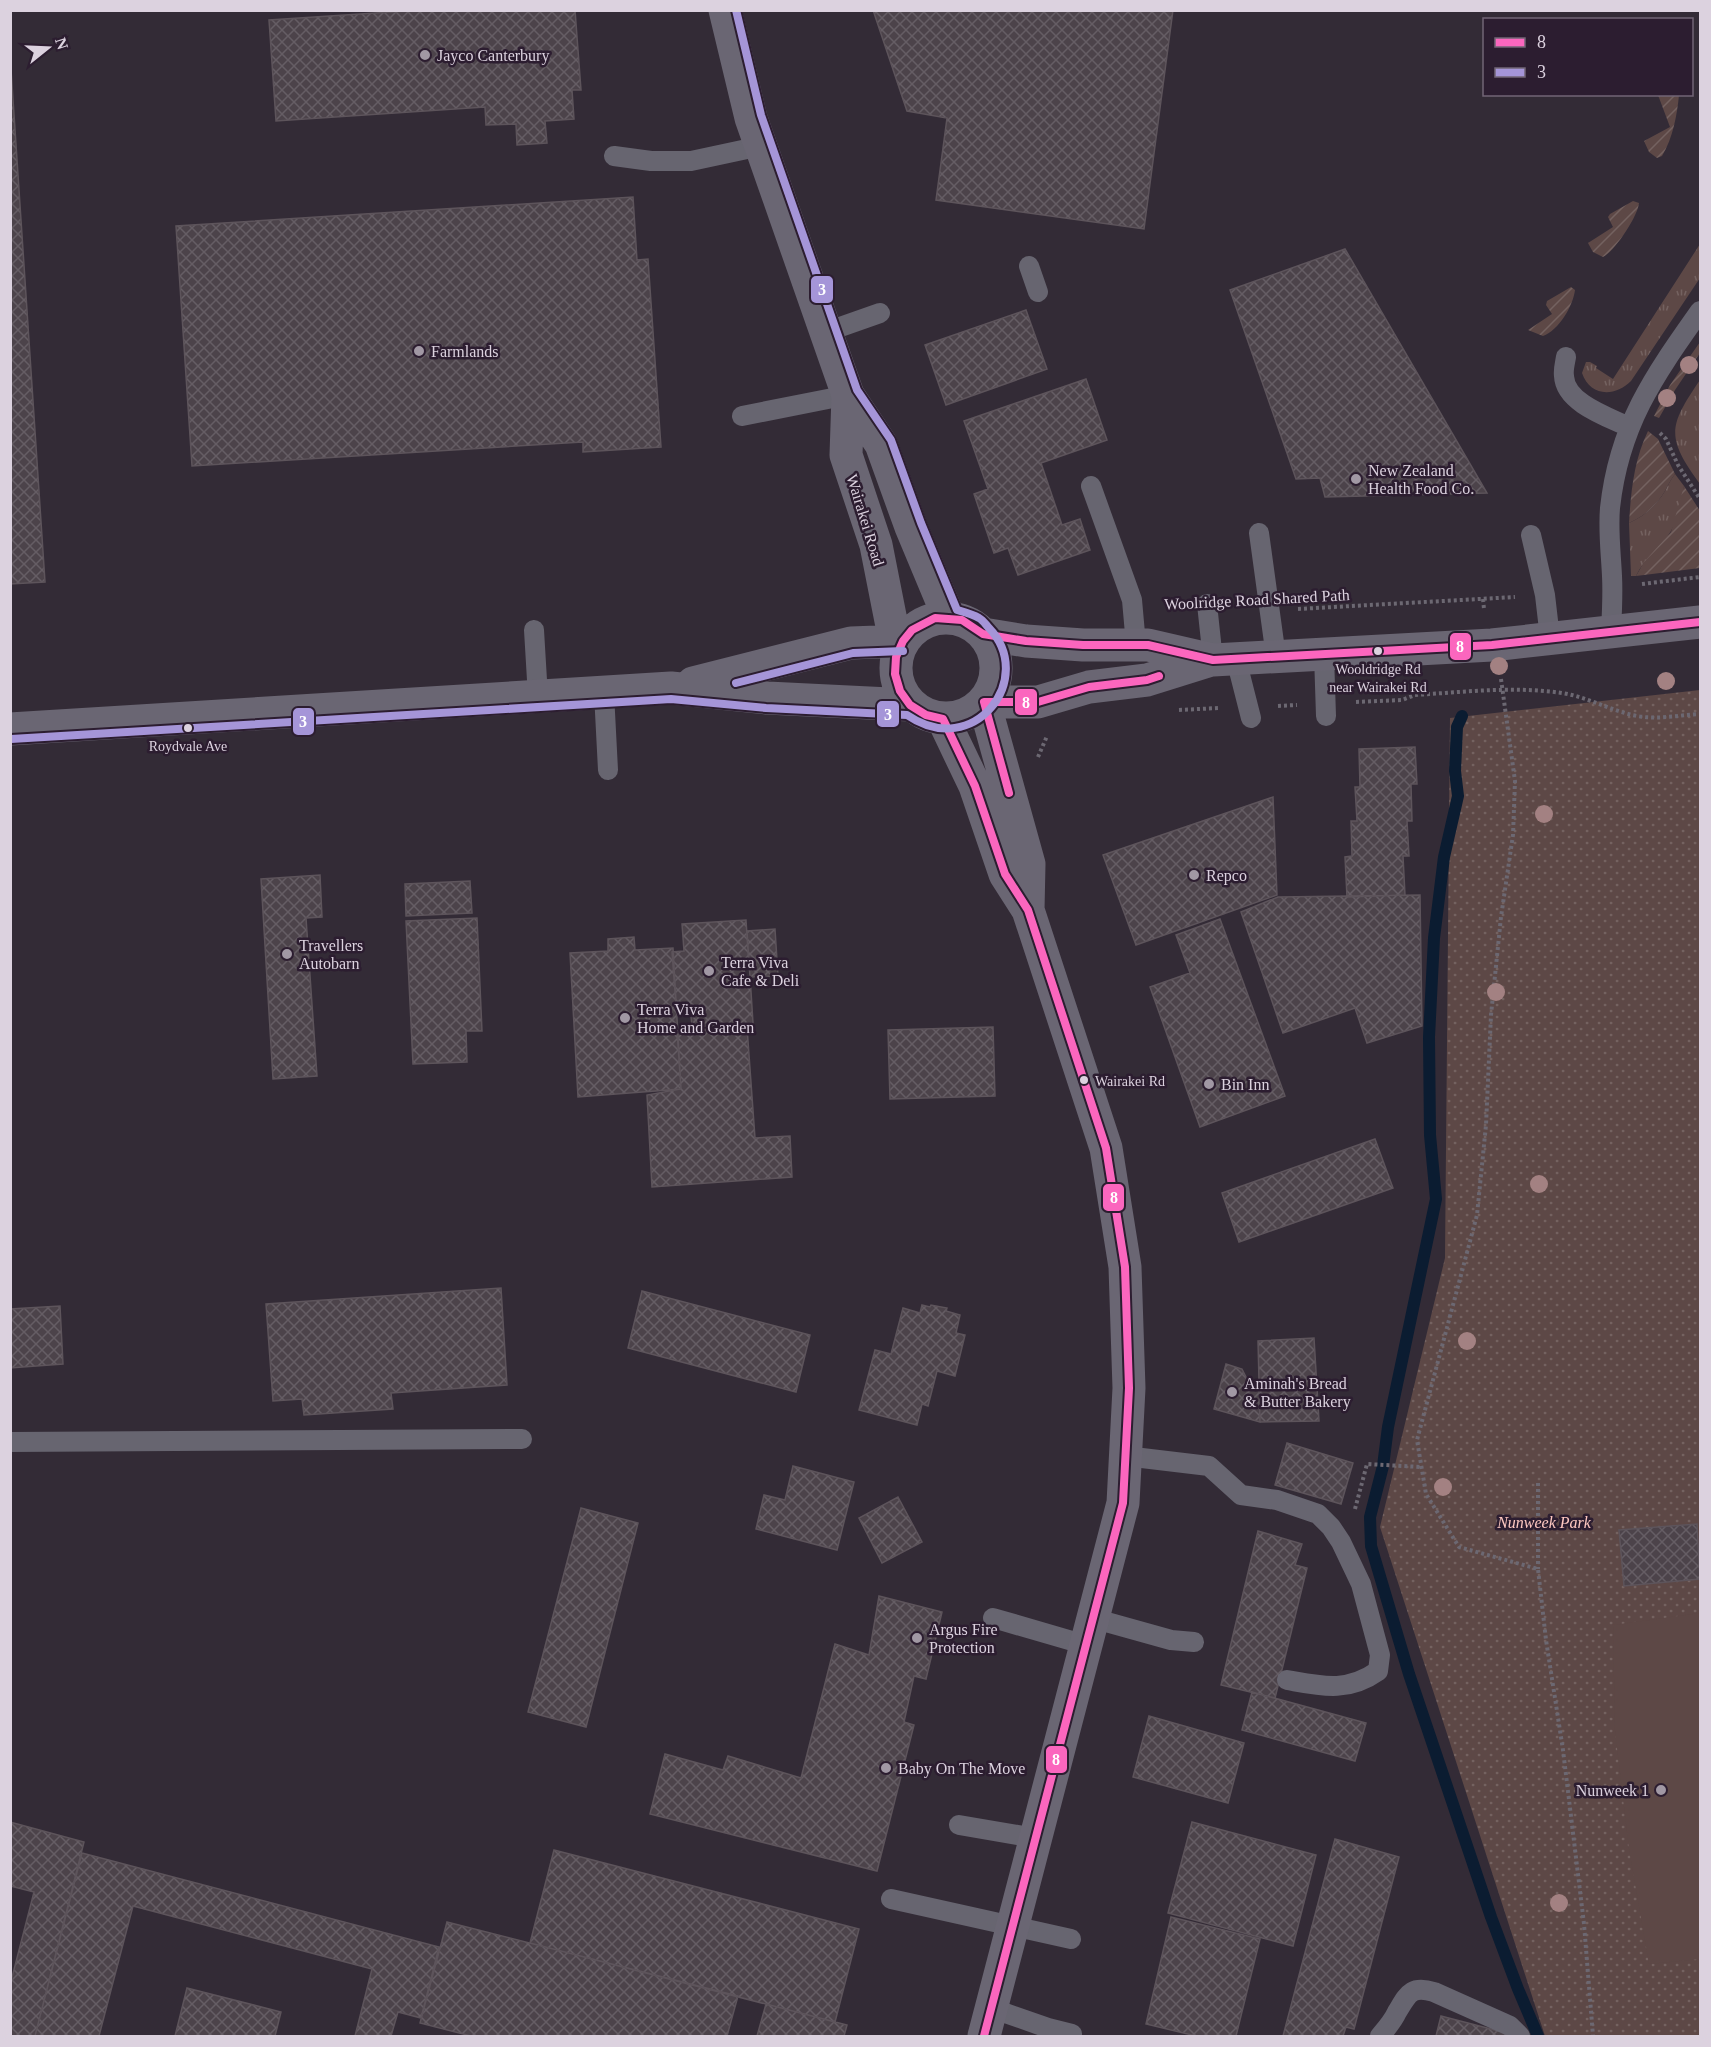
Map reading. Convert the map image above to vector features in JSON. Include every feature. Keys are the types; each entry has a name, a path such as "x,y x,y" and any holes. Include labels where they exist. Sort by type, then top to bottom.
{"street":[{"name":"Wairakei Road","path":"725,10 751,118 848,395 881,444 918,547 949,618"},
{"name":"Wairakei Road","path":"848,395 846,455 876,545 892,626 903,641"},
{"path":"936,618 949,618 962,620 983,634 996,661 996,675 992,689 984,702 958,717 943,719 926,715 910,705 900,691 895,674 896,657 903,641 912,630 936,618"},
{"path":"983,634 1083,645 1148,645 1225,659 1492,645 1701,622"},
{"path":"10,729 671,688 851,643 903,641"},
{"path":"984,702 1038,702 1089,687 1147,680 1225,659"},
{"path":"671,688 767,698 910,705"},
{"path":"984,702 1029,864 1028,910"},
{"path":"943,719 975,786 1005,874 1028,910 1106,1148 1125,1267 1129,1389 1122,1503 988,2022"}],"lane":[{"path":"614,156 651,161 691,161 761,146"},
{"path":"1029,266 1038,292"},
{"path":"1611,631 1610,509 1617,466 1629,427 1658,371 1701,311"},
{"path":"826,332 880,314"},
{"path":"1566,357 1564,378 1570,393 1584,405 1629,427"},
{"path":"742,416 848,395"},
{"path":"1091,486 1132,600 1136,645"},
{"path":"1259,533 1276,657"},
{"path":"1531,535 1545,595 1550,639"},
{"path":"1207,604 1225,659 1251,718"},
{"path":"534,630 538,697"},
{"path":"1324,654 1326,716"},
{"path":"604,693 608,770"},
{"path":"10,1442 522,1438"},
{"path":"1125,1456 1209,1466 1241,1496 1276,1500 1318,1514 1331,1527 1361,1584 1380,1655 1378,1671 1364,1681 1345,1685 1326,1686 1287,1680"},
{"path":"993,1618 1194,1642"},
{"path":"959,1825 1035,1838"},
{"path":"891,1899 1071,1939"},
{"path":"1380,2037 1405,1997 1414,1990 1422,1988 1510,2026 1520,2037"},
{"path":"988,2022 1042,2026 1072,2034"}],"path":[{"path":"1665,423 1660,433 1666,439 1678,465 1701,499"},
{"path":"1612,588 1701,577"},
{"name":"Woolridge Road Shared Path","path":"1270,610 1545,595"},
{"path":"1483,599 1484,610"},
{"path":"1501,682 1515,781 1513,835 1491,1015 1486,1125 1477,1215 1417,1440 1426,1494 1459,1547 1538,1569"},
{"path":"1503,690 1562,693 1650,718 1701,714"},
{"path":"1331,1527 1355,1512 1367,1464 1421,1467"},
{"path":"1538,1483 1538,1569 1584,1924 1593,2037"}],"green space":[{"path":"1658,96 1679,96 1672,134 1662,156 1657,158 1649,152 1644,141 1670,127"},
{"path":"1633,201 1639,203 1638,209 1619,241 1603,257 1593,252 1588,243 1613,227 1608,217 1610,214"},
{"path":"1700,244 1700,278 1631,381 1611,392 1591,387 1582,373 1586,362 1597,366 1596,368 1613,379"},
{"path":"1571,287 1575,290 1571,303 1564,317 1554,329 1543,336 1528,330 1552,314 1546,305 1547,301"},
{"path":"1700,342 1700,353 1659,418 1654,416 1670,385"},
{"path":"1700,380 1700,484 1681,455 1675,432 1682,409"},
{"path":"1648,431 1658,439 1675,474 1654,506 1629,523 1636,464"},
{"path":"1675,474 1684,486 1673,526 1636,576 1631,576 1629,523 1654,506"},
{"path":"1684,486 1700,511 1700,568 1636,576 1644,562 1671,532"},
{"name":"Nunweek Park","path":"1700,690 1700,2036 1545,2036 1380,1527 1445,1258 1450,718"},
{"name":"Nunweek 1","path":"1700,1613 1700,1959 1649,1964 1629,1849 1615,1731 1613,1625"}],"building":[{"name":"Jayco Canterbury","path":"421,10 575,10 581,90 572,90 574,119 545,121 547,143 517,145 516,124 486,125 485,107 276,121 269,20"},
{"path":"873,10 1173,10 1144,229 936,200 947,118 907,111"},
{"path":"10,54 45,582 10,584"},
{"name":"Farmlands","path":"633,197 637,260 648,259 661,447 583,452 583,442 192,466 176,226"},
{"path":"1345,249 1487,493 1325,497 1320,478 1296,479 1230,290"},
{"path":"1026,310 1047,369 946,405 925,345"},
{"path":"1086,379 1107,440 1041,463 1062,525 1080,519 1090,550 1018,575 1008,548 994,553 974,494 988,489 964,421"},
{"path":"1415,747 1417,784 1411,784 1412,821 1407,821 1409,856 1403,856 1405,895 1347,897 1345,857 1352,856 1351,821 1357,821 1355,787 1360,787 1359,749"},
{"name":"Repco","path":"1273,797 1277,895 1136,945 1103,855"},
{"name":"Travellers Autobarn","path":"320,875 322,917 306,918 317,1076 273,1079 261,879"},
{"path":"470,881 472,913 406,916 405,884"},
{"path":"1420,895 1422,1026 1367,1043 1355,1008 1283,1033 1241,912 1278,897"},
{"path":"477,918 482,1031 466,1031 467,1062 413,1064 406,921"},
{"path":"1220,919 1285,1096 1200,1127 1150,987 1190,973 1176,935"},
{"name":"Terra Viva Cafe & Deli","path":"746,920 749,967 744,967 745,977 750,976 753,1023 692,1027 690,1005 676,1005 672,952 684,951 682,924"},
{"path":"775,929 778,976 750,977 747,931"},
{"name":"Terra Viva Home and Garden","path":"634,937 635,950 673,948 681,1089 578,1097 570,953 608,951 608,939"},
{"path":"747,1027 755,1138 790,1136 792,1177 652,1187 647,1095 681,1089 677,1031"},
{"path":"993,1027 995,1096 890,1099 888,1030"},
{"path":"1375,1139 1393,1188 1239,1242 1222,1193"},
{"path":"501,1288 507,1385 391,1393 393,1409 304,1415 302,1399 273,1401 266,1304"},
{"path":"642,1291 810,1335 796,1392 628,1348"},
{"path":"922,1305 947,1308 946,1311 960,1315 956,1333 965,1335 955,1376 937,1371 928,1406 922,1404 917,1425 859,1410 875,1350 891,1354 903,1308 920,1313"},
{"path":"60,1306 63,1364 10,1368 10,1309"},
{"path":"1314,1338 1319,1421 1260,1422 1258,1341"},
{"path":"1226,1364 1242,1369 1250,1385 1259,1386 1260,1422 1214,1409"},
{"path":"1287,1443 1353,1463 1341,1504 1275,1485"},
{"path":"793,1466 854,1482 837,1550 756,1529 764,1495 785,1500"},
{"path":"898,1497 922,1542 882,1563 859,1518"},
{"path":"581,1508 638,1523 586,1727 528,1712"},
{"path":"1697,1524 1700,1579 1624,1586 1619,1530"},
{"path":"1258,1531 1302,1544 1295,1565 1307,1568 1275,1698 1221,1685"},
{"path":"879,1596 942,1612 926,1679 914,1676 904,1722 914,1725 877,1871 650,1814 665,1754 723,1770 728,1756 801,1778 835,1644 869,1655"},
{"path":"1252,1692 1366,1723 1355,1761 1242,1730"},
{"path":"1149,1716 1244,1743 1228,1803 1133,1777"},
{"path":"10,1822 84,1842 35,2036 10,2036 10,1985 34,1892 10,1886"},
{"path":"1192,1822 1316,1855 1293,1946 1168,1913"},
{"path":"1335,1839 1399,1857 1354,2029 1346,2027 1343,2036 1283,2036"},
{"path":"554,1850 859,1929 835,2022 530,1943"},
{"path":"82,1853 439,1947 421,2018 398,2012 391,2036 355,2036 372,1969 133,1906 99,2036 35,2036"},
{"path":"1171,1917 1260,1939 1236,2036 1196,2036 1146,2024"},
{"path":"447,1922 738,1996 727,2036 471,2036 420,2023"},
{"path":"187,1988 281,2012 275,2036 175,2036"},
{"path":"766,2004 847,2025 844,2036 757,2036"},
{"path":"1441,2016 1518,2036 1436,2036"}],"waterway":[{"path":"1462,716 1457,727 1455,771 1458,796 1444,857 1434,938 1429,1037 1430,1135 1436,1199 1388,1427 1383,1466 1370,1517 1371,1546 1409,1674 1491,1917 1538,2036"}],"transit line":[{"name":"3","path":"11,739 671,699 766,708 907,715 932,727 955,728 975,721 991,708 1002,690 1006,669 1002,648 982,620 957,610 921,523 891,440 857,390 761,115 736,10"},
{"name":"8","path":"984,2036 1123,1503 1129,1388 1125,1267 1106,1148 1028,910 1005,874 975,786 943,719 926,715 910,705 900,691 895,674 896,657 903,641 912,630 935,618 962,620 983,634 1026,641 1083,645 1148,645 1213,660 1492,645 1700,622"},
{"name":"3","path":"736,683 853,653 903,651"},
{"name":"8","path":"1009,793 984,702 1038,702 1089,687 1147,680 1159,676"}],"place":[{"name":"Jayco Canterbury","path":"425,55"},
{"name":"Farmlands","path":"419,351"},
{"name":"New Zealand Health Food Co.","path":"1356,479"},
{"name":"Wooldridge Rd near Wairakei Rd","path":"1378,651"},
{"name":"Roydvale Ave","path":"188,728"},
{"name":"Repco","path":"1194,875"},
{"name":"Travellers Autobarn","path":"287,954"},
{"name":"Terra Viva Cafe & Deli","path":"709,971"},
{"name":"Terra Viva Home and Garden","path":"625,1018"},
{"name":"Wairakei Rd","path":"1084,1080"},
{"name":"Bin Inn","path":"1209,1084"},
{"name":"Aminah's Bread & Butter Bakery","path":"1232,1392"},
{"name":"Argus Fire Protection","path":"917,1638"},
{"name":"Baby On The Move","path":"886,1768"},
{"name":"Nunweek 1","path":"1661,1790"}]}
